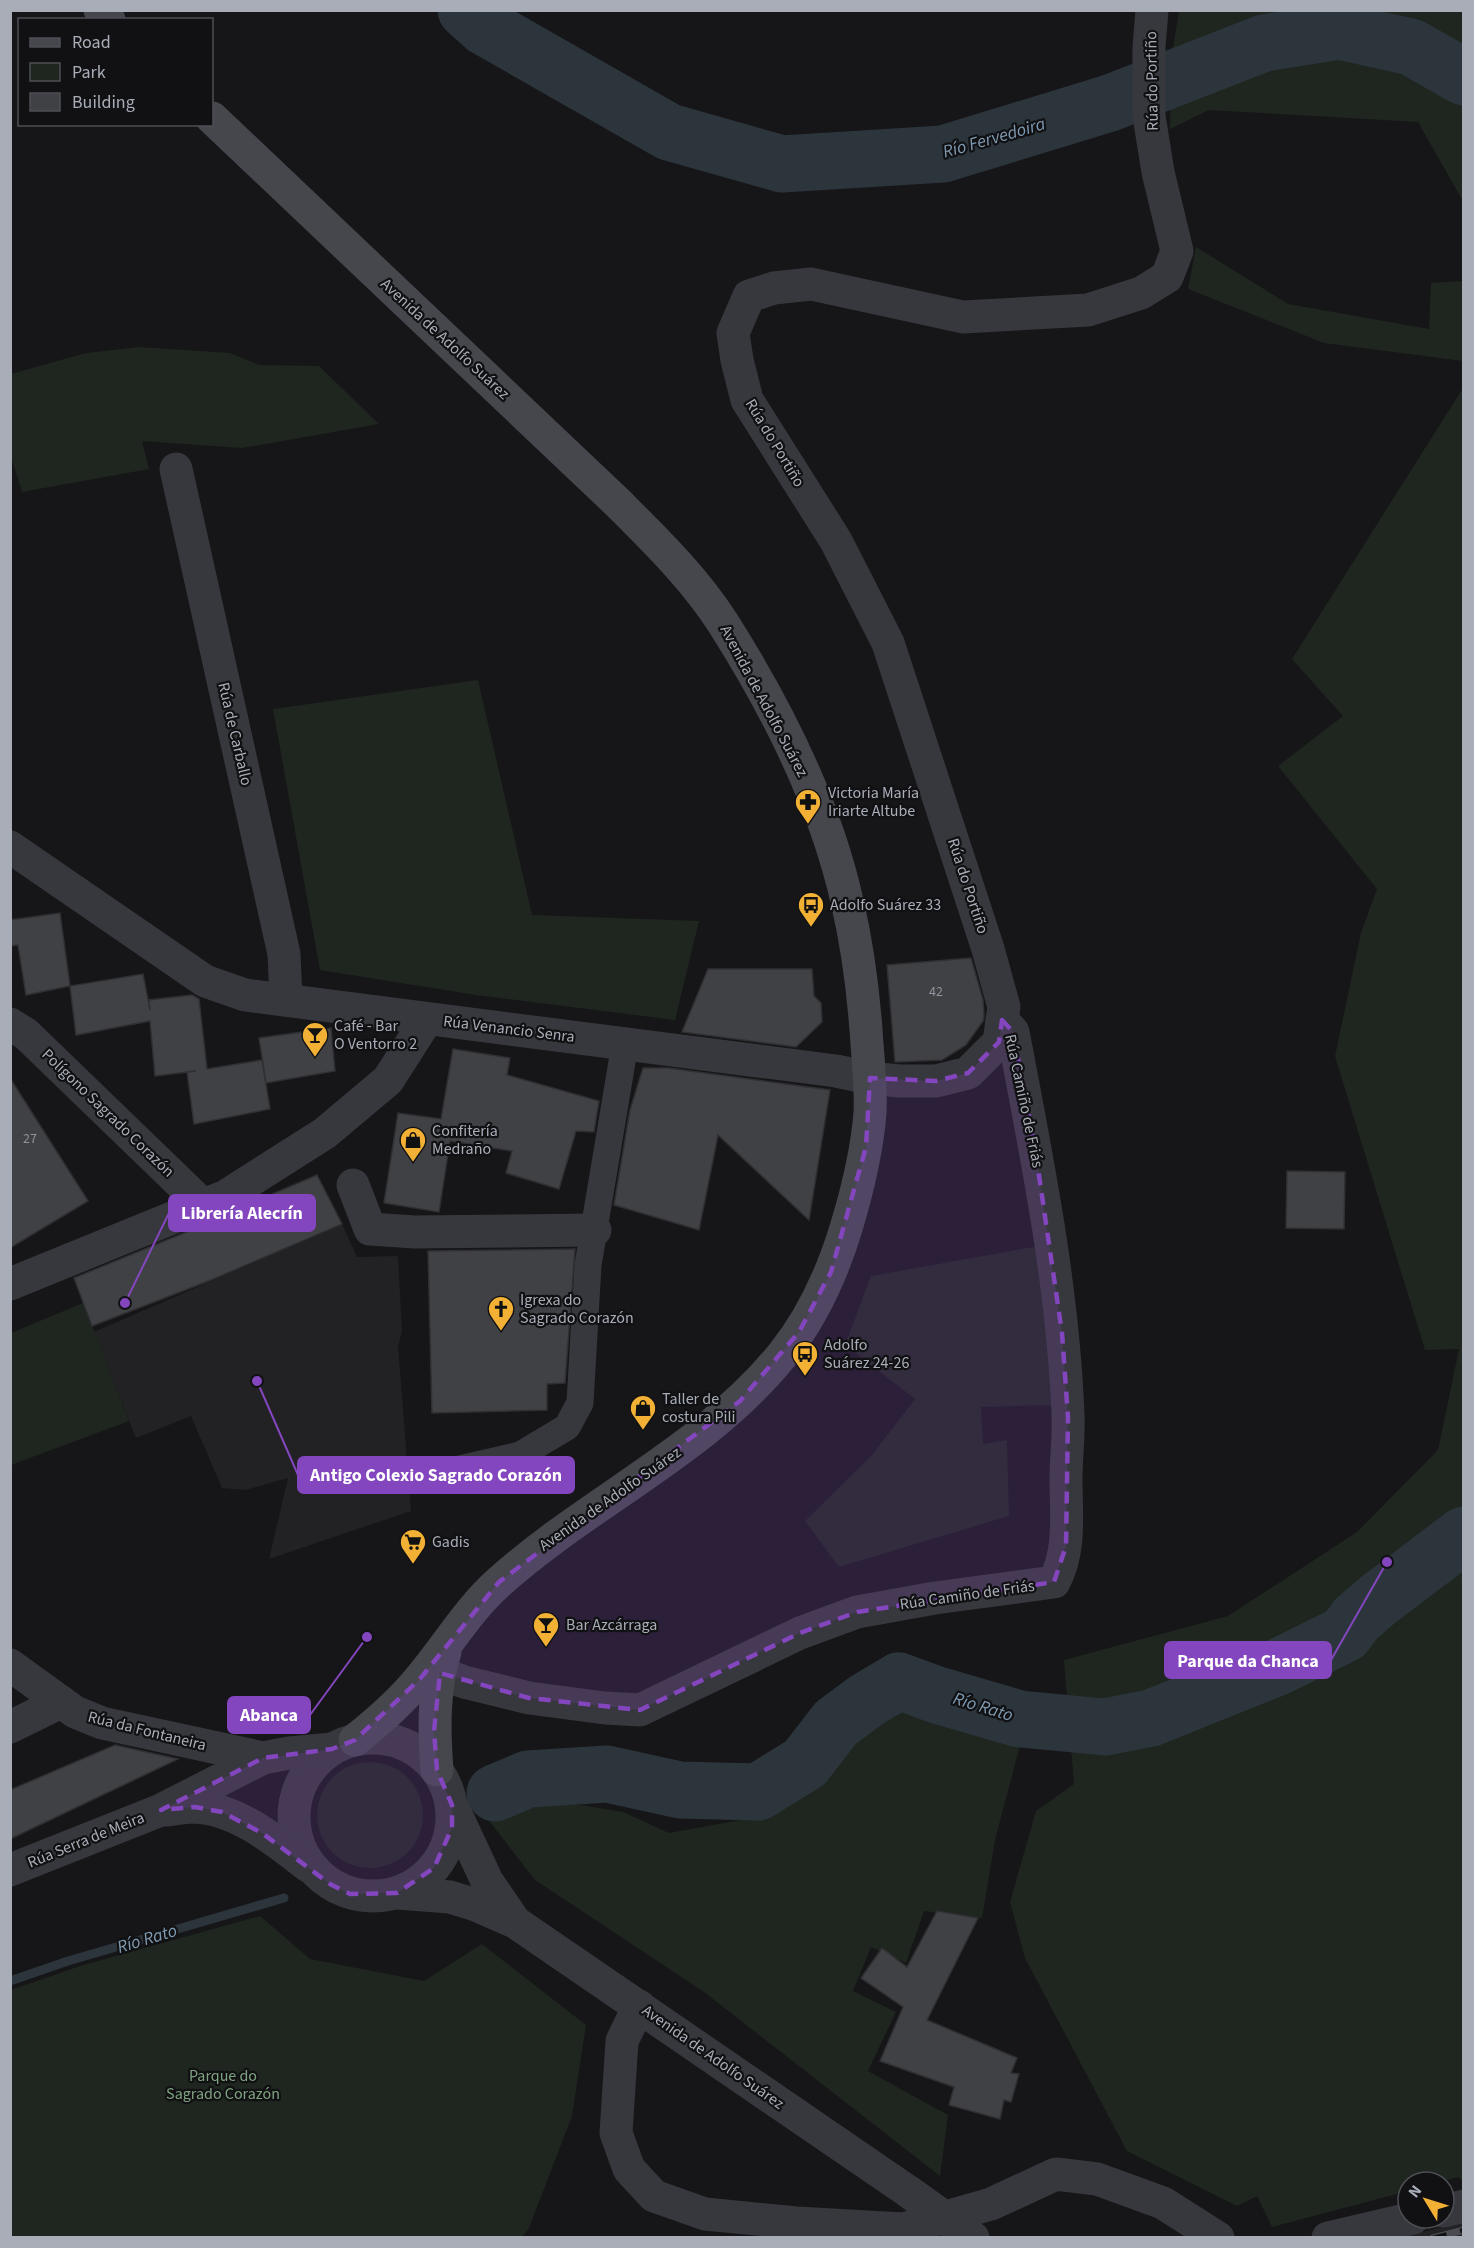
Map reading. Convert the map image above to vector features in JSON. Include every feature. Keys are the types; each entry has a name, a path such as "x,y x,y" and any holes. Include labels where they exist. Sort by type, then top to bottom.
{"main road":[{"name":"Avenida de Adolfo Suárez","path":"213,119 618,503 678,563 722,621 801,765 829,838 847,898 860,966 870,1078 870,1113 866,1147 857,1192 840,1247 819,1302 782,1356 740,1401 682,1448 540,1548 499,1582 483,1597 420,1680 394,1707 343,1744"},
{"name":"Avenida de Adolfo Suárez","path":"437,1770 434,1731 440,1673 444,1654 451,1640"}],"street":[{"name":"Rúa do Portiño","path":"870,1078 936,1081 968,1073 999,1042 1004,1007 988,949 888,643 836,541 747,399 737,360 734,333 749,296 774,288 811,284 963,317 1088,310 1141,293 1167,278 1177,250 1158,172 1149,116 1149,47 1152,10"},
{"name":"Rúa de Carballo","path":"176,469 284,954 286,1000"},
{"name":"Rúa Venancio Senra","path":"10,847 205,981 245,995 836,1071 870,1078"},
{"path":"10,1284 226,1196 325,1132 388,1080 427,1019"},
{"name":"Rúa Camiño de Friás","path":"440,1673 464,1682 529,1698 640,1710 800,1633 857,1612 995,1589 1054,1582 1060,1571 1066,1546 1068,1417 1062,1333 1045,1203 1013,1032 1002,1020"},
{"name":"Polígono Sagrado Corazón","path":"10,1024 26,1034 203,1205"},
{"path":"447,1472 520,1455 567,1427 580,1403 588,1265 625,1044"},
{"path":"353,1185 370,1229 416,1232 595,1230"},
{"name":"Rúa da Fontaneira","path":"10,1665 75,1712 102,1723 263,1758"},
{"path":"10,1727 61,1702"},
{"path":"378,1738 401,1743 421,1754 437,1770 452,1805 452,1828 446,1849 434,1868 418,1883 397,1893 374,1897 350,1894 330,1884 312,1869 297,1845 294,1827 295,1804 301,1782 314,1764 343,1744 378,1738"},
{"name":"Rúa Serra de Meira","path":"10,1870 161,1810 263,1758 343,1744"},
{"name":"Avenida de Adolfo Suárez","path":"452,1805 487,1881 515,1922"},
{"name":"Rúa Serra de Meira","path":"161,1810 195,1807 222,1812 262,1833 312,1869"},
{"name":"Avenida de Adolfo Suárez","path":"397,1893 450,1897 476,1905 515,1922 974,2238"},
{"path":"639,2006 622,2041 616,2133 628,2169 654,2196 705,2214 797,2223 903,2229 991,2204 1056,2174 1097,2179 1163,2203 1218,2238"},
{"path":"1328,2238 1396,2222"}],"highlighted area":[{"path":"1002,1020 1013,1032 1035,1148 1062,1333 1068,1417 1066,1546 1054,1582 857,1612 800,1633 640,1710 529,1698 440,1673 434,1731 437,1770 452,1805 452,1828 434,1868 397,1893 350,1894 330,1884 262,1833 222,1812 195,1807 161,1810 263,1758 332,1749 355,1740 419,1680 499,1582 740,1401 799,1332 831,1272 866,1147 870,1078 936,1081 968,1073 999,1042"}],"shaded area":[{"path":"342,1224 357,1257 398,1256 402,1332 398,1346 411,1511 269,1559 288,1478 245,1490 222,1488 191,1416 136,1438 94,1332"},
{"path":"1463,2221 1463,2237 1386,2238 1431,2230 1456,2230 1456,2223"}],"green space":[{"path":"1179,11 1463,11 1463,201 1418,122 1209,110 1170,129 1171,60"},
{"path":"1196,247 1288,304 1429,329 1431,283 1463,281 1463,361 1324,343 1188,289"},
{"path":"139,347 230,353 259,365 319,366 379,424 242,448 142,441 149,469 22,492 11,457 11,374 86,353"},
{"path":"1463,388 1463,2181 1456,2178 1456,2170 1396,2170 1396,2194 1272,2227 1257,2196 1237,2206 1127,2151 1025,1958 1010,1902 1036,1811 1074,1784 1064,1660 1228,1616 1357,1532 1438,1450 1459,1349 1425,1350 1335,1056 1361,933 1377,889 1278,766 1343,716 1292,659"},
{"path":"478,680 532,915 699,921 675,1020 476,995 320,970 273,709"},
{"path":"1039,1246 1056,1405 981,1407 983,1444 1007,1440 1009,1516 839,1567 805,1521 872,1455 915,1399 845,1345 871,1276"},
{"path":"83,1303 129,1421 11,1465 11,1333"},
{"path":"901,1693 946,1708 993,1732 1022,1738 995,1840 982,1918 924,1911 906,1963 871,1947 853,1991 896,2012 868,2071 948,2115 940,2176 704,1992 535,1880 483,1813 504,1797 516,1794 623,1812 669,1833 741,1820 864,1711"},
{"path":"370,1762 390,1766 408,1777 419,1795 423,1815 419,1835 408,1853 390,1864 370,1868 350,1864 332,1853 321,1835 317,1815 321,1795 332,1777 350,1766"},
{"name":"Parque do Sagrado Corazón","path":"260,1916 310,1959 424,1981 482,1944 586,2025 572,2116 529,2228 522,2237 11,2237 11,1990 80,1966"}],"building":[{"path":"60,913 70,986 26,995 18,945 10,946 10,920"},
{"path":"971,958 983,1000 984,1016 966,1045 942,1060 895,1062 887,965"},
{"path":"708,969 812,969 814,996 821,1003 822,1022 796,1047 682,1032"},
{"path":"143,974 150,1010 149,1000 192,995 199,999 207,1069 262,1060 270,1109 194,1124 187,1072 155,1076 150,1021 76,1035 70,986"},
{"path":"331,1028 335,1071 266,1083 259,1038"},
{"path":"453,1049 510,1058 507,1075 599,1101 594,1132 576,1131 559,1189 506,1173 512,1151 450,1141 439,1212 384,1203 398,1113 441,1119"},
{"path":"643,1068 668,1068 830,1090 809,1220 718,1135 699,1230 614,1205 630,1110"},
{"path":"10,1078 88,1201 10,1248"},
{"path":"1287,1171 1345,1172 1344,1229 1286,1228"},
{"path":"317,1175 342,1224 211,1280 92,1326 74,1278 233,1213"},
{"name":"Igrexa do Sagrado Corazón","path":"575,1249 565,1383 547,1384 547,1410 432,1413 428,1251"},
{"path":"115,1745 178,1759 10,1839 10,1790"},
{"path":"937,1911 978,1918 927,2020 1017,2058 1011,2073 1019,2074 1011,2102 1004,2100 1000,2119 949,2105 954,2087 880,2061 903,2007 861,1978 882,1948 907,1967"}],"waterway":[{"name":"Río Fervedoira","path":"466,10 485,27 669,132 782,164 943,154 1110,103 1264,43 1339,31 1411,47 1464,77"},
{"name":"Río Rato","path":"495,1793 528,1779 607,1774 680,1790 758,1792 805,1763 836,1723 867,1700 899,1681 937,1695 1020,1719 1105,1727 1151,1718 1278,1667 1345,1634 1356,1619 1378,1600 1464,1535"},
{"name":"Río Rato","path":"10,1981 68,1961 284,1898"}],"railway":[{"path":"1433,2238 1464,2230"}],"place":[{"name":"Victoria María Iriarte Altube","path":"808,825"},
{"name":"Adolfo Suárez 33","path":"811,928"},
{"name":"Café - Bar O Ventorro 2","path":"315,1058"},
{"name":"Confitería Medraño","path":"413,1163"},
{"name":"Librería Alecrín","path":"125,1303"},
{"name":"Igrexa do Sagrado Corazón","path":"501,1332"},
{"name":"Adolfo Suárez 24-26","path":"805,1377"},
{"name":"Antigo Colexio Sagrado Corazón","path":"257,1381"},
{"name":"Taller de costura Pili","path":"643,1431"},
{"name":"Parque da Chanca","path":"1387,1562"},
{"name":"Gadis","path":"413,1565"},
{"name":"Abanca","path":"367,1637"},
{"name":"Bar Azcárraga","path":"546,1648"}]}
